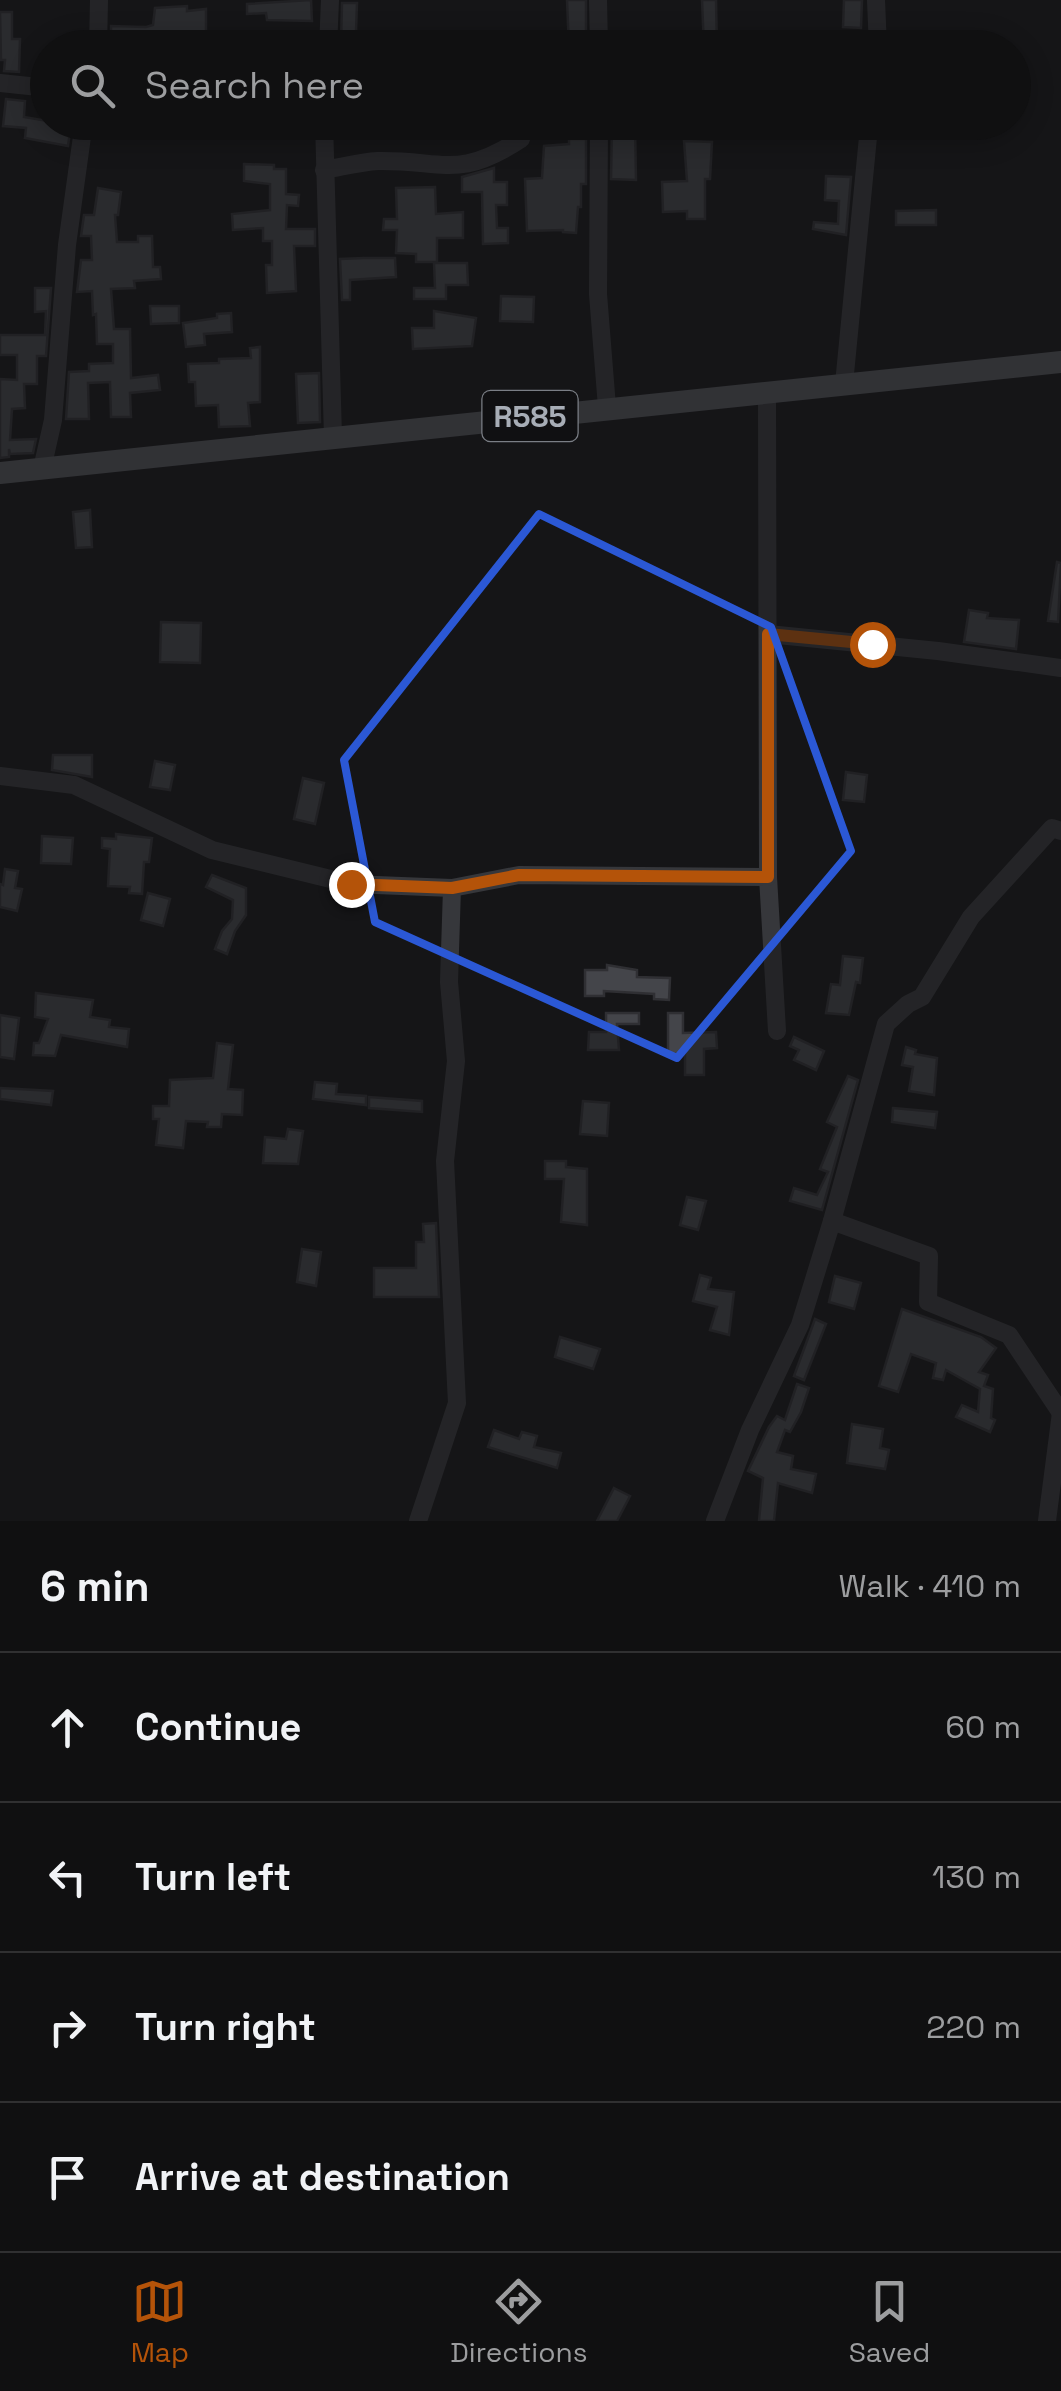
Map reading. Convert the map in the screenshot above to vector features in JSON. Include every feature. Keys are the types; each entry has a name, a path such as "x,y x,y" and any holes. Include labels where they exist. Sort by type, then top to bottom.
{"main road":[{"name":"R585","path":"0,474 1061,362"}],"street":[{"path":"99,30 100,0"},
{"path":"329,30 330,0"},
{"path":"598,0 598,30"},
{"path":"876,0 877,30"},
{"path":"0,83 30,86"},
{"path":"42,469 53,420 82,140"},
{"path":"324,140 333,437"},
{"path":"324,170 383,161 456,167 489,158 519,140"},
{"path":"600,140 598,294 607,408"},
{"path":"844,384 870,140"},
{"path":"768,391 768,877 777,1031"},
{"path":"768,634 1061,668"},
{"path":"0,776 74,786 212,850 351,884 452,888 519,875 768,877"},
{"path":"715,1521 750,1430 800,1325 886,1024 922,997 971,917 1028,854 1052,828 1061,832"},
{"path":"418,1521 457,1403 445,1161 456,1060 449,982 452,888"},
{"path":"832,1221 928,1256 928,1302 1009,1335 1061,1413 1047,1521"}],"highlighted area":[{"path":"539,514 771,627 851,851 677,1058 375,922 344,760"}],"building":[{"path":"311,0 312,21 267,20 266,13 247,14 247,4"},
{"path":"567,0 586,0 586,30 568,30"},
{"path":"702,0 716,0 717,30 703,30"},
{"path":"844,0 862,0 861,28 843,27"},
{"path":"342,3 357,3 356,30 341,30"},
{"path":"155,8 206,9 206,30 111,30 111,26 153,25"},
{"path":"0,12 12,12 12,39 20,39 19,72 4,71"},
{"path":"6,99 25,101 24,117 30,118 30,139 25,138 26,128 3,126"},
{"path":"36,140 69,140 68,146"},
{"path":"569,140 586,140 586,184 581,184 576,233 527,231 525,179 542,178 544,146 569,144"},
{"path":"612,140 635,140 636,180 611,179"},
{"path":"684,141 712,142 710,179 705,179 705,219 687,219 687,211 663,212 662,182 687,181"},
{"path":"244,164 286,169 286,194 299,195 298,206 287,205 286,229 315,229 315,246 294,246 296,291 267,293 266,265 272,265 272,241 263,241 263,228 233,230 232,214 270,210 270,184 244,181"},
{"path":"494,168 494,182 507,182 507,205 496,205 497,228 508,228 508,243 483,244 482,192 462,192 462,177"},
{"path":"826,176 851,177 846,235 813,229 814,222 838,224 839,201 825,200"},
{"path":"435,187 436,214 463,212 463,238 437,238 437,262 416,262 416,254 396,253 397,230 383,230 384,219 397,219 396,188"},
{"path":"98,188 121,192 115,215 117,242 138,242 138,236 152,236 153,267 160,267 161,279 134,281 135,288 111,289 114,329 130,329 131,378 158,375 160,390 130,393 131,417 111,417 110,382 88,383 89,419 66,419 69,372 89,371 89,364 113,363 113,344 97,344 92,291 77,292 81,260 92,260 91,236 81,236 84,215 94,215"},
{"path":"936,210 936,225 896,225 896,211"},
{"path":"395,258 396,277 350,280 350,300 342,300 340,259"},
{"path":"434,263 467,263 468,285 446,285 446,299 414,299 414,288 435,288"},
{"path":"35,288 51,288 46,356 37,356 37,384 24,384 25,408 12,409 10,440 36,439 33,453 10,454 9,449 9,457 0,458 0,379 17,380 17,355 0,355 0,335 45,335 46,311 35,312"},
{"path":"501,296 534,297 533,322 500,321"},
{"path":"150,306 179,306 179,323 151,324"},
{"path":"434,311 476,318 472,346 413,349 412,328 434,328"},
{"path":"231,313 232,332 204,334 205,345 186,347 183,323"},
{"path":"260,347 260,402 248,403 250,426 219,427 218,405 196,406 195,382 189,382 188,364 251,358 250,348"},
{"path":"319,373 320,422 298,423 296,374"},
{"path":"90,510 92,547 76,548 73,512"},
{"path":"1057,562 1061,563 1058,622 1048,621"},
{"path":"969,610 988,613 987,618 1019,620 1016,649 964,642"},
{"path":"161,622 201,623 200,663 160,662"},
{"path":"53,755 92,755 92,777 52,770"},
{"path":"155,761 175,765 170,790 150,787"},
{"path":"846,772 867,775 864,802 843,800"},
{"path":"303,778 324,783 315,824 294,819"},
{"path":"116,834 152,838 149,862 144,862 142,894 129,893 130,887 108,886 110,849 102,848 102,838 116,839"},
{"path":"42,836 73,838 71,864 41,863"},
{"path":"5,869 18,871 15,888 22,889 17,911 0,907 0,884 3,885"},
{"path":"212,875 246,888 246,915 227,954 215,949 232,919 233,900 206,887"},
{"path":"148,893 170,899 163,926 141,920"},
{"path":"843,956 863,958 860,983 856,982 849,1015 826,1013 831,984 840,985"},
{"path":"607,965 637,970 637,977 670,978 669,1000 654,999 654,994 604,991 604,996 585,996 585,970 607,970"},
{"path":"36,993 93,1000 90,1017 110,1020 109,1027 129,1029 127,1047 61,1035 55,1056 33,1055 34,1043 39,1043 48,1019 35,1017"},
{"path":"606,1013 639,1013 639,1024 617,1024 619,1050 588,1050 589,1032 606,1032"},
{"path":"668,1013 683,1013 683,1033 716,1032 717,1048 704,1049 704,1075 685,1075 685,1054 668,1054"},
{"path":"0,1015 19,1018 14,1059 0,1057"},
{"path":"794,1037 824,1051 816,1070 794,1060 799,1050 790,1046"},
{"path":"217,1043 233,1045 228,1089 243,1090 242,1115 222,1114 221,1127 186,1121 183,1148 156,1145 159,1119 153,1119 153,1106 169,1106 170,1080 213,1078"},
{"path":"906,1047 916,1050 915,1054 937,1058 934,1095 909,1091 913,1067 902,1065"},
{"path":"848,1076 858,1080 822,1210 790,1201 794,1188 817,1195 828,1172 820,1169 837,1127 827,1122"},
{"path":"315,1082 337,1084 336,1094 366,1096 366,1105 313,1099"},
{"path":"0,1088 53,1091 51,1105 0,1099"},
{"path":"369,1097 422,1101 422,1112 369,1108"},
{"path":"583,1101 609,1103 607,1136 580,1134"},
{"path":"893,1108 937,1112 935,1128 892,1122"},
{"path":"288,1129 303,1131 298,1164 263,1163 265,1137 286,1139"},
{"path":"545,1161 566,1161 566,1167 587,1169 587,1225 561,1222 564,1179 545,1179"},
{"path":"687,1197 706,1201 698,1230 680,1225"},
{"path":"436,1223 439,1297 374,1297 374,1268 416,1268 416,1242 424,1242 423,1224"},
{"path":"302,1249 321,1252 316,1286 297,1282"},
{"path":"700,1275 711,1278 708,1289 734,1292 729,1335 710,1330 717,1307 693,1301"},
{"path":"835,1276 861,1283 854,1309 829,1302"},
{"path":"902,1309 981,1337 996,1348 979,1372 988,1375 984,1386 993,1389 991,1418 995,1420 990,1432 956,1417 962,1405 978,1412 980,1389 946,1370 943,1380 933,1378 936,1363 911,1354 898,1392 879,1386"},
{"path":"815,1319 826,1324 804,1380 794,1376"},
{"path":"560,1337 600,1349 593,1369 555,1357"},
{"path":"797,1384 809,1388 801,1412 790,1432 785,1430 777,1452 793,1456 791,1469 816,1474 812,1493 778,1483 774,1521 759,1521 763,1478 748,1471 769,1427 777,1416 785,1420"},
{"path":"852,1424 883,1429 880,1448 889,1450 885,1469 847,1463"},
{"path":"494,1430 519,1439 522,1432 537,1436 534,1447 561,1453 557,1468 488,1447"},
{"path":"614,1488 630,1496 617,1521 597,1521"}],"route":[{"path":"351,884 452,888 519,875 768,877 768,634 872,644"}]}
